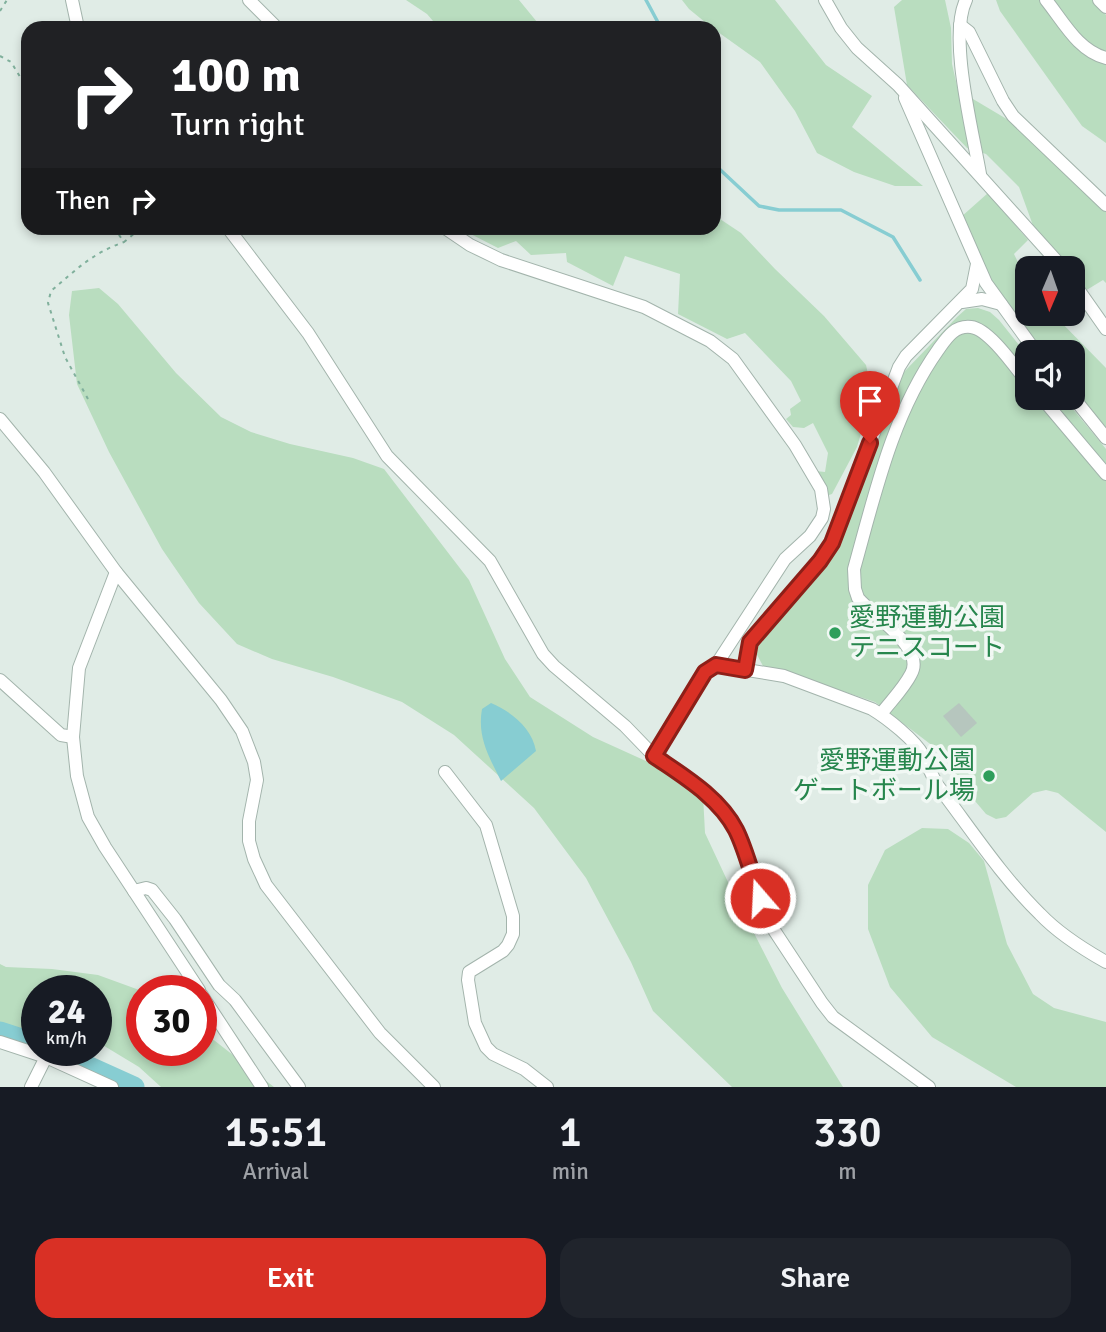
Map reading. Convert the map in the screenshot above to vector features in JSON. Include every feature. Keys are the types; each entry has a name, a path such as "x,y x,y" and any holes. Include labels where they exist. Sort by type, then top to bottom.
{"street":[{"path":"72,0 76,21"},
{"path":"249,0 270,21"},
{"path":"825,0 841,28 857,48 898,85 1052,256"},
{"path":"966,0 961,9 961,58 980,174"},
{"path":"1046,0 1087,50 1106,58"},
{"path":"1100,0 1106,8"},
{"path":"960,25 969,32 1013,116 1106,205"},
{"path":"898,85 986,283 1027,340"},
{"path":"931,161 935,153 956,148"},
{"path":"233,235 308,333 387,456 491,561 543,654 625,726 654,756 697,786 719,807 736,829 768,920 833,1017 929,1087"},
{"path":"455,235 502,260 644,307 710,341 733,359 795,445 821,489 824,509 822,518 810,536 785,559 716,665 705,672 654,756"},
{"path":"745,670 750,642 820,561 832,543 899,367 906,356 972,289 977,264"},
{"path":"961,302 982,299 1001,305"},
{"path":"1085,299 1106,329"},
{"path":"881,714 912,674 914,658 906,643 858,597 853,569 892,436 920,376 949,335 960,328 973,327 987,334 1015,368"},
{"path":"1052,410 1106,474"},
{"path":"1083,410 1106,438"},
{"path":"0,419 44,472 116,572 221,700 242,731 254,762 257,780 249,821 250,841 254,859 266,885 380,1033 434,1087"},
{"path":"116,572 79,668 73,737 78,776 89,817 189,975"},
{"path":"716,665 784,676 881,714 922,754 938,786 1040,915 1070,940 1106,962"},
{"path":"0,680 61,736 73,737"},
{"path":"445,772 486,825 513,916 513,934 508,945 469,972 475,1023 481,1037 494,1054 524,1069 547,1087"},
{"path":"134,891 146,888 152,890 219,985 235,1000 299,1087"},
{"path":"217,1018 262,1087"},
{"path":"0,1042 21,1049"},
{"path":"31,1087 42,1066"},
{"path":"66,1066 112,1087"}],"path":[{"path":"0,10 7,0"},
{"path":"0,56 10,62 21,79"},
{"path":"119,235 124,242"},
{"path":"88,399 65,357 48,297 51,291 101,250 124,242 132,235"}],"green space":[{"path":"406,0 519,0 536,21 433,21"},
{"path":"682,0 775,0 826,65 872,96 852,127 923,186 895,186 854,172 817,153 795,111 760,62 721,34 721,21 704,21"},
{"path":"902,0 945,0 951,28 952,64 963,112 973,110 973,99 1020,127 1106,211 1106,283 1103,280 1085,291 1085,256 1056,256 1035,231 1019,187 986,154 967,148 907,85 894,7"},
{"path":"996,0 1094,0 1106,15 1106,143 1082,126 1000,11"},
{"path":"988,193 1028,240 1014,254 1015,317 1000,298 961,217"},
{"path":"721,220 741,233 824,316 866,365 872,392 867,413 857,447 832,494 826,496 816,471 825,472 828,453 813,423 804,428 793,427 786,419 791,415 790,409 801,401 791,381 745,333 727,339 678,314 680,274 625,256 613,286 567,262 566,253 531,255 516,241 498,248 473,235 721,235"},
{"path":"99,288 118,304 176,373 221,417 251,432 353,458 384,469 469,580 505,659 530,697 593,737 679,776 703,795 705,833 727,880 782,988 843,1087 732,1087 653,1011 631,962 586,878 534,808 454,735 402,702 272,659 237,644 199,603 162,549 109,452 77,384 69,315 72,291"},
{"path":"978,308 990,312 1015,340 1015,410 1074,410 1106,449 1106,832 1058,793 1046,790 1033,793 1006,817 996,819 986,814 953,775 946,756 875,702 763,666 755,651 756,644 830,562 904,372 966,309"},
{"path":"1022,326 1065,326 1079,340 1033,340"},
{"path":"1085,347 1106,368 1106,428 1085,403"},
{"path":"922,828 948,829 969,843 984,861 1007,944 1033,994 1054,1008 1106,1022 1106,1087 1016,1087 932,1037 890,987 868,929 868,885 885,850"},
{"path":"0,964 6,967 98,975 21,975 21,1034 0,1032"},
{"path":"112,980 126,985 126,1059 112,1051"},
{"path":"217,1042 274,1087 161,1087 139,1067 217,1066"}],"water":[{"path":"491,703 506,711 526,728 536,751 501,781 485,747 481,729 482,709"}],"building":[{"path":"959,703 977,723 961,737 943,716"}],"waterway":[{"path":"646,0 657,21"},
{"path":"721,171 759,206 779,210 841,210 893,237 920,280"},
{"path":"0,1032 21,1039"},
{"path":"87,1066 134,1087"}],"place":[{"name":"愛野運動公園 テニスコート","path":"835,633"},
{"name":"愛野運動公園 ゲートボール場","path":"989,776"}],"route":[{"path":"760,898 736,829 719,807 697,786 654,756 705,672 716,665 745,670 750,642 820,561 832,543 870,443"}]}
